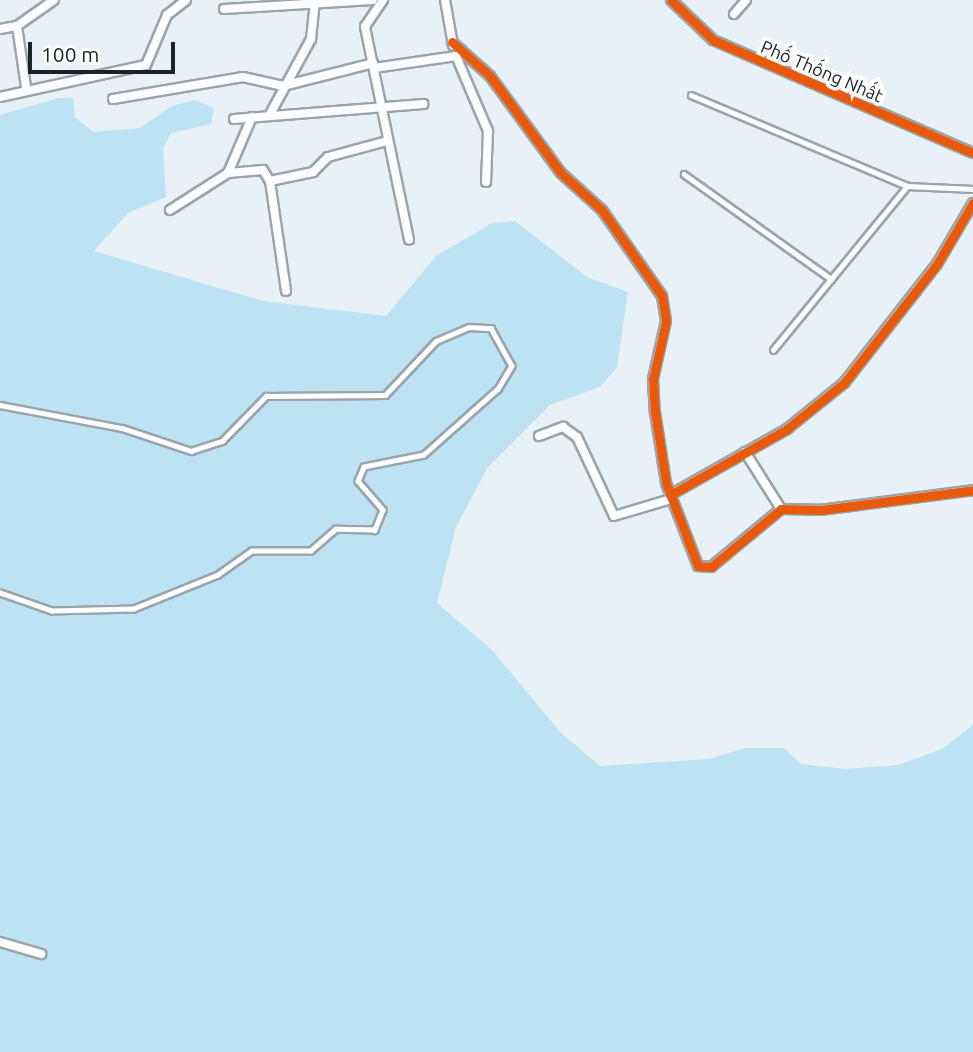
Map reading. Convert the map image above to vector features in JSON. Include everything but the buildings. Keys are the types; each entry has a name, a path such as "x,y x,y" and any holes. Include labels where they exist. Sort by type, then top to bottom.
{"street":[{"path":"0,29 18,26 54,0"},
{"path":"0,97 26,87 140,68 153,57 167,15 186,0"},
{"path":"224,9 372,0"},
{"path":"383,0 365,27 409,240"},
{"path":"445,0 456,56 488,131 486,183"},
{"name":"Phố Thống Nhất","path":"671,0 713,40 973,153"},
{"path":"734,14 746,0"},
{"path":"269,116 311,39 315,3"},
{"path":"18,26 26,87"},
{"path":"452,42 490,76 561,173 602,210 662,296 666,321 653,379 671,497 702,569 781,509 820,510 973,490"},
{"path":"113,99 243,77 283,86 374,65 456,56"},
{"path":"234,119 423,104"},
{"path":"234,173 252,117"},
{"path":"270,181 313,172 331,156 387,141"},
{"path":"170,210 234,173 263,170 270,181 286,290"},
{"path":"539,436 563,427 577,437 614,516 671,497 800,420 866,361 973,203"},
{"path":"746,452 781,509"},
{"path":"0,942 41,954"}],"lane":[{"path":"691,95 907,186 973,189"},
{"path":"684,174 831,279"},
{"path":"773,351 907,186"},
{"path":"0,405 122,428 191,451 222,441 266,396 385,394 436,341 469,327 491,328 512,366 498,390 424,455 364,467 358,481 383,510 375,530 336,529 311,551 252,551 218,575 134,609 52,611 0,593"}],"shaded area":[{"path":"58,98 73,98 75,117 93,132 140,128 172,106 195,100 214,108 211,124 171,133 163,149 166,197 128,213 94,251 263,301 386,316 436,256 492,223 515,221 587,277 628,292 617,367 600,387 550,405 488,467 456,527 437,603 493,651 560,732 600,766 709,759 745,748 784,748 801,764 845,769 898,765 942,749 973,725 973,1052 0,1052 0,115"}],"cycle path":[{"path":"671,0 713,40 973,153"},
{"path":"452,42 490,76 561,173 602,210 662,296 666,321 653,379 655,412 666,483 698,566 711,567 781,509 820,510 973,490"},
{"path":"670,495 787,429 844,383 937,264 973,203"}]}
